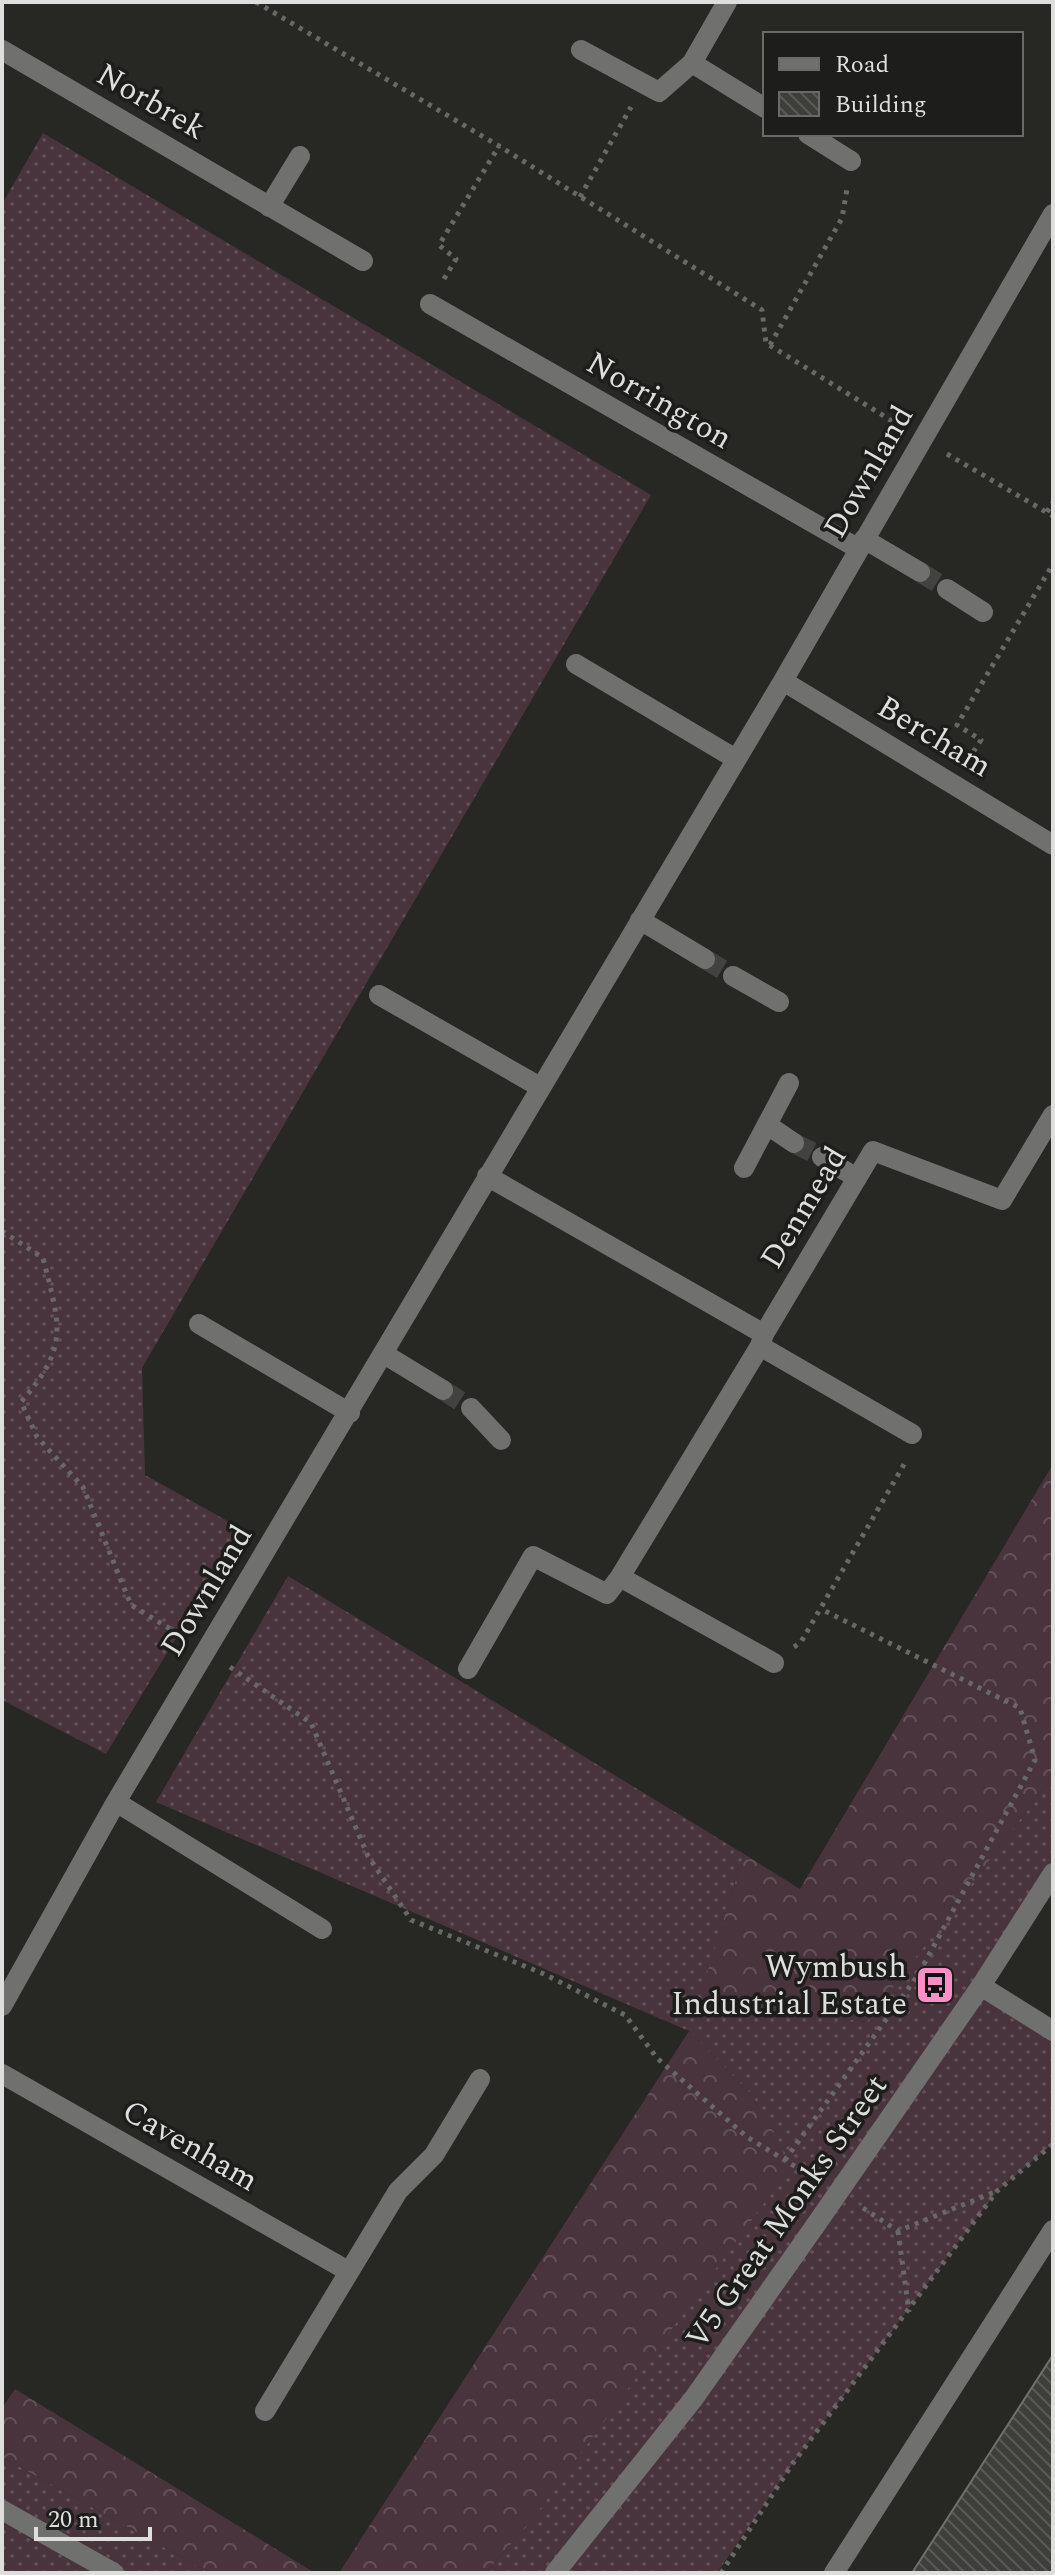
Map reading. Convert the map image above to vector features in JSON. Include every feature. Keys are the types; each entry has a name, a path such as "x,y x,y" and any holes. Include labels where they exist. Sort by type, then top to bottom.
{"street":[{"path":"581,50 659,92 692,63 727,2"},
{"name":"Norbrek","path":"2,50 363,261"},
{"path":"692,63 763,107"},
{"path":"811,136 851,161"},
{"path":"269,207 300,156"},
{"name":"Downland","path":"2,2006 116,1802 783,681 1053,214"},
{"name":"Norrington","path":"430,304 862,544 920,572"},
{"path":"947,589 983,612"},
{"path":"576,664 736,759"},
{"name":"Bercham","path":"783,681 1053,845"},
{"path":"640,920 705,959"},
{"path":"733,976 779,1002"},
{"path":"379,995 540,1087"},
{"path":"744,1168 769,1126 789,1083"},
{"name":"Denmead","path":"620,1577 873,1151 1002,1200 1053,1115"},
{"path":"769,1126 794,1143"},
{"path":"822,1157 857,1178"},
{"path":"487,1176 762,1340 912,1434"},
{"path":"199,1324 350,1413"},
{"path":"384,1354 443,1390"},
{"path":"471,1408 501,1440"},
{"path":"468,1669 533,1556 607,1594 620,1577 774,1663"},
{"path":"116,1802 322,1929"},
{"name":"V5 Great Monks Street","path":"555,2573 694,2398 981,1986 1053,1873"},
{"path":"981,1986 1053,2031"},
{"name":"Cavenham","path":"2,2074 348,2271"},
{"path":"265,2411 398,2191 434,2155 480,2079"},
{"path":"834,2573 1053,2230"},
{"path":"2,2510 114,2573"}],"path":[{"path":"256,2 499,146 762,310 766,343 1050,514 1053,502"},
{"path":"580,197 644,83"},
{"path":"430,304 456,259 439,245 499,146"},
{"path":"770,345 842,218 851,161"},
{"path":"953,784 981,740 957,725 1053,564"},
{"path":"2,1231 43,1258 60,1324 46,1373 21,1402 37,1437 83,1487 131,1605 206,1650 311,1723 368,1856 411,1920 544,1974 625,2015 657,2058 747,2137 825,2185"},
{"path":"774,1663 801,1642 821,1609 908,1458 912,1434"},
{"path":"785,2160 918,1975 1035,1760 1020,1708 821,1609"},
{"path":"721,2573 793,2463 997,2191 1053,2144"},
{"path":"898,2231 997,2191"},
{"path":"861,2207 898,2231 909,2312"}],"green space":[{"path":"43,133 651,495 142,1368 145,1475 242,1529 106,1754 2,1700 2,204"},
{"path":"1053,1464 1053,1776 867,2022 700,1996 744,1854 800,1889"},
{"path":"288,1576 744,1854 701,1996 866,2022 1053,1776 1053,1873 982,1986 1053,2031 1053,2144 997,2191 793,2463 717,2573 485,2573 529,2524 753,2096 689,2031 156,1802"},
{"path":"689,2031 753,2096 792,2165 529,2524 485,2573 339,2573"},
{"path":"15,2389 315,2573 210,2573 2,2457 2,2408"},
{"path":"2,2457 210,2573 2,2573"}],"building":[{"path":"1053,2355 1053,2573 912,2573"}],"tunnel":[{"path":"920,572 947,589"},
{"path":"705,959 733,976"},
{"path":"794,1143 822,1157"},
{"path":"443,1390 471,1408"}],"place":[{"name":"Wymbush Industrial Estate","path":"935,1985"}]}
